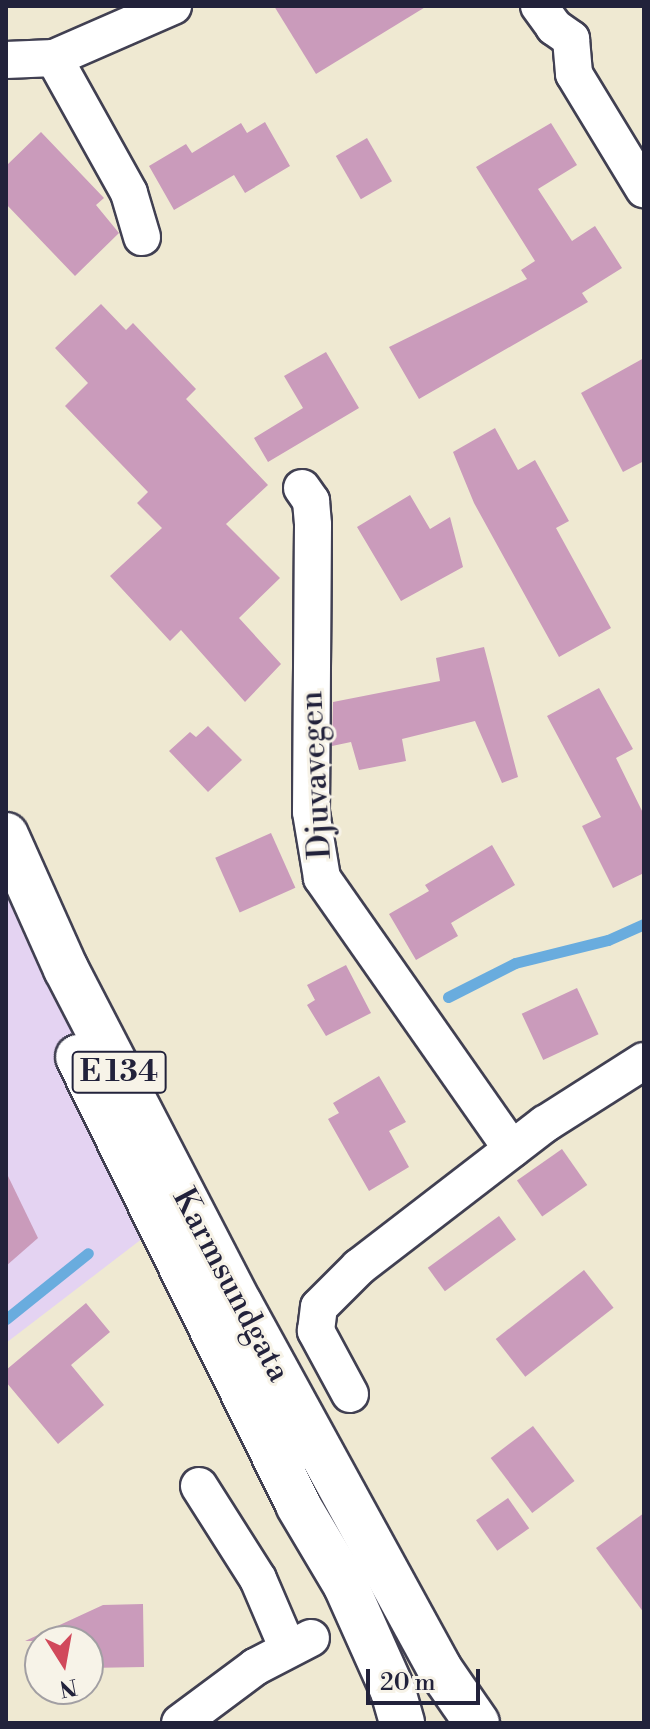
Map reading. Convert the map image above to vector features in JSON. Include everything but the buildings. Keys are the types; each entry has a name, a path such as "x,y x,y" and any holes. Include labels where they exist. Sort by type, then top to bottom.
{"highway":[{"name":"Karmsundgata","path":"6,835 66,969 240,1304 439,1668 477,1723"},
{"name":"Karmsundgata","path":"6,901 213,1336 298,1505 346,1586 393,1691 402,1723"}],"street":[{"path":"6,60 54,58 173,6"},
{"path":"539,6 554,27 571,39 574,74 644,189"},
{"path":"54,58 129,193 142,237"},
{"name":"Djuvavegen","path":"302,488 311,501 313,525 311,798 322,878 512,1149"},
{"path":"350,1394 316,1331 319,1307 359,1267 512,1149 644,1061"},
{"path":"180,1723 299,1643 199,1486"}],"shaded area":[{"path":"6,831 44,942 207,1189 6,1343"}],"waterway":[{"path":"448,997 515,963 608,940 644,924"},
{"path":"6,1319 88,1253"}]}
